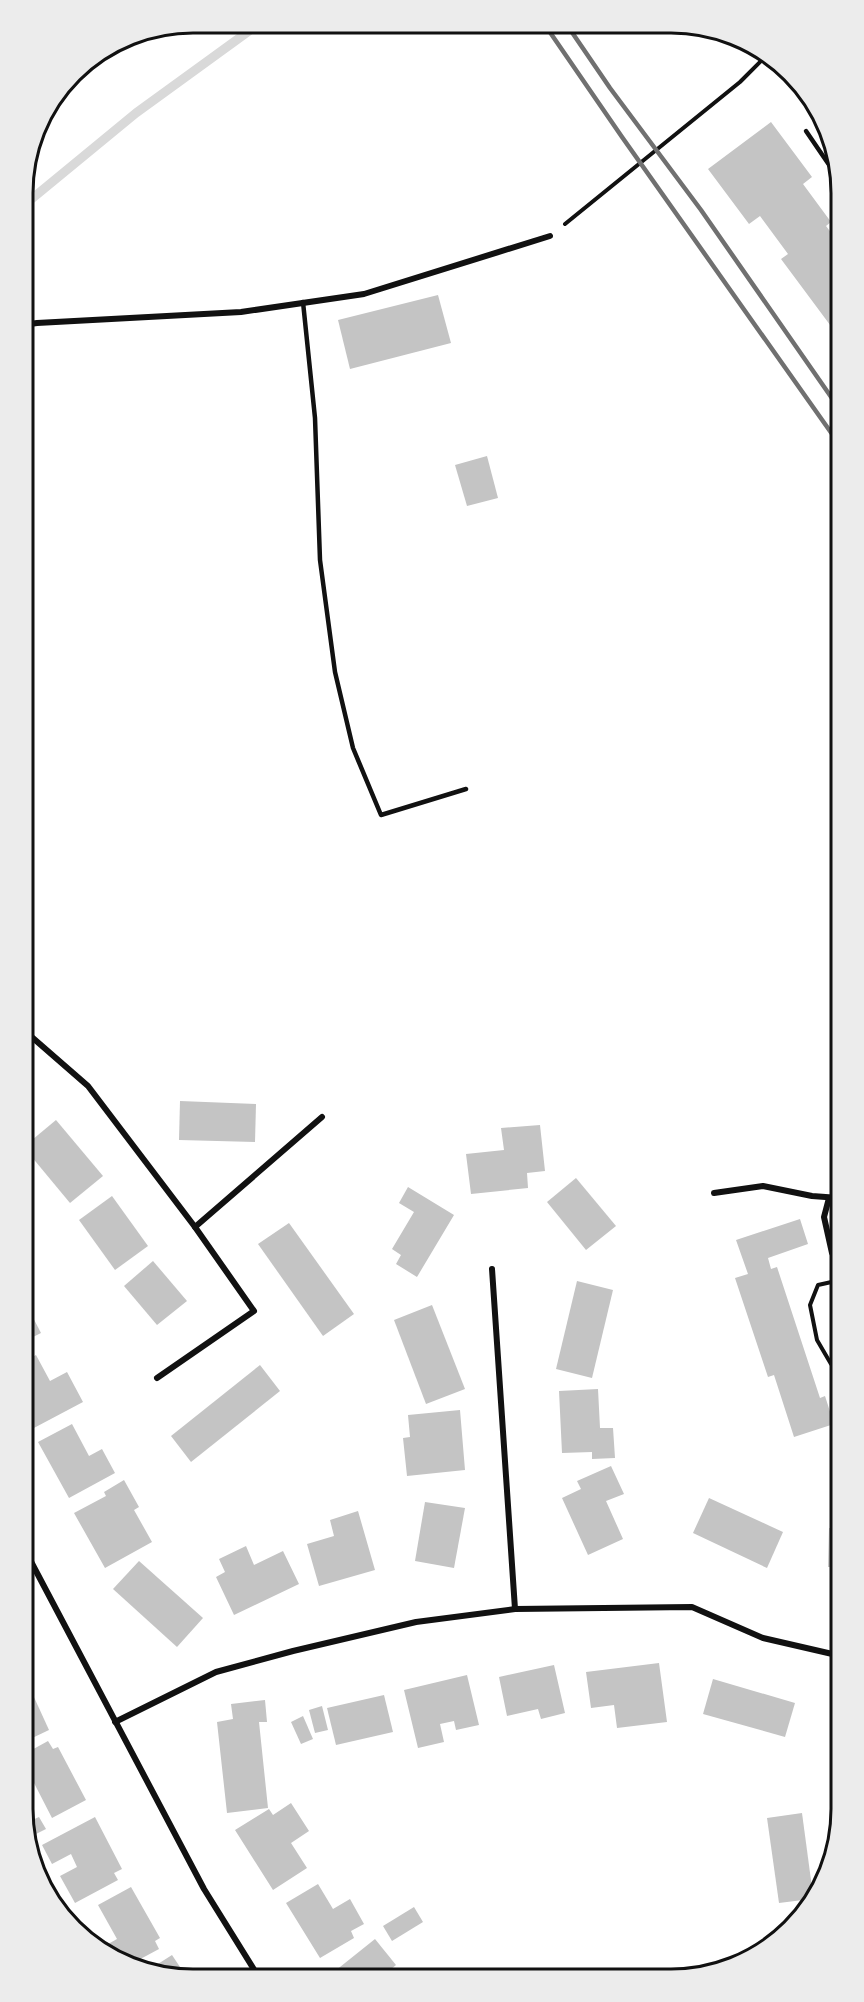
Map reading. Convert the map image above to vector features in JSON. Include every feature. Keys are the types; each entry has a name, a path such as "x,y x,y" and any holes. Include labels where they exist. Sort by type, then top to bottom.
{"street":[{"path":"33,324 241,312 364,294 550,236"},
{"path":"33,1038 88,1086 195,1227 254,1311 157,1378"},
{"path":"195,1227 322,1117"},
{"path":"714,1193 763,1186 829,1198 824,1217 831,1248"},
{"path":"492,1269 515,1609"},
{"path":"33,1566 204,1889 254,1969"},
{"path":"114,1722 216,1672 416,1622 515,1609 692,1607 763,1638 831,1654"}],"lane":[{"path":"806,131 828,164"},
{"path":"303,302 315,418 320,560 335,672 353,748 381,815 466,789"}],"path":[{"path":"550,236 740,82 761,61"},
{"path":"831,1282 818,1286 810,1305 818,1340 831,1364"}],"building":[{"path":"771,122 812,177 803,184 831,222 826,226 831,232 831,326 781,259 788,254 760,216 749,224 708,169"},
{"path":"438,295 451,343 350,369 338,320"},
{"path":"487,456 498,498 467,506 455,465"},
{"path":"180,1101 256,1104 255,1142 179,1140"},
{"path":"56,1120 103,1176 70,1203 33,1158 33,1139"},
{"path":"540,1125 545,1171 527,1173 528,1188 471,1194 466,1154 504,1150 501,1128"},
{"path":"576,1178 616,1226 586,1250 547,1202"},
{"path":"408,1187 454,1215 417,1277 396,1264 401,1255 392,1249 414,1212 399,1203"},
{"path":"112,1196 148,1246 115,1270 79,1220"},
{"path":"800,1219 808,1244 768,1258 771,1269 777,1267 820,1398 825,1396 831,1415 831,1425 794,1437 774,1375 768,1377 735,1278 748,1274 736,1240"},
{"path":"289,1223 354,1314 323,1336 258,1244"},
{"path":"153,1261 187,1301 157,1325 124,1286"},
{"path":"577,1281 613,1290 592,1378 556,1369"},
{"path":"432,1305 465,1389 426,1404 394,1320"},
{"path":"33,1318 41,1333 33,1337"},
{"path":"36,1355 50,1381 67,1372 83,1402 33,1428 33,1357"},
{"path":"260,1365 280,1391 191,1462 171,1436"},
{"path":"598,1389 600,1428 613,1428 615,1458 592,1459 592,1452 562,1453 559,1391"},
{"path":"460,1410 465,1470 407,1476 403,1438 410,1437 408,1415"},
{"path":"72,1424 89,1456 102,1449 115,1473 69,1498 38,1442"},
{"path":"611,1466 624,1494 606,1501 623,1539 588,1555 562,1498 581,1489 577,1481"},
{"path":"124,1480 139,1507 134,1510 152,1542 105,1568 74,1513 106,1496 104,1492"},
{"path":"709,1498 783,1532 767,1568 693,1533"},
{"path":"425,1502 465,1508 454,1568 415,1561"},
{"path":"358,1511 375,1570 319,1586 307,1544 334,1536 330,1520"},
{"path":"829,1528 831,1528 831,1567 828,1567"},
{"path":"246,1546 254,1565 283,1551 299,1584 234,1615 216,1577 225,1572 219,1559"},
{"path":"139,1561 203,1618 177,1647 113,1589"},
{"path":"659,1663 667,1722 617,1728 614,1705 591,1708 586,1672"},
{"path":"554,1665 565,1713 541,1719 538,1709 507,1716 499,1677"},
{"path":"467,1675 479,1725 456,1730 454,1721 440,1724 444,1742 418,1748 404,1690"},
{"path":"713,1679 795,1703 785,1737 703,1714"},
{"path":"33,1695 49,1730 33,1738"},
{"path":"384,1695 393,1732 336,1745 327,1708"},
{"path":"265,1700 267,1722 259,1722 268,1808 227,1813 217,1722 233,1719 231,1704"},
{"path":"322,1706 328,1730 315,1733 309,1710"},
{"path":"303,1716 313,1739 301,1744 291,1722"},
{"path":"48,1741 53,1749 58,1747 86,1800 52,1818 33,1784 33,1749"},
{"path":"291,1803 309,1831 291,1843 307,1868 273,1890 235,1830 269,1809 273,1815"},
{"path":"802,1813 812,1886 803,1900 779,1903 767,1818"},
{"path":"39,1817 46,1829 35,1835 34,1820"},
{"path":"95,1817 122,1869 114,1873 118,1880 75,1903 60,1876 77,1867 71,1854 52,1864 42,1845"},
{"path":"318,1884 333,1909 350,1899 364,1924 351,1931 354,1938 320,1958 286,1903"},
{"path":"131,1887 160,1938 155,1941 159,1949 139,1960 108,1944 117,1939 98,1905"},
{"path":"414,1907 423,1922 392,1941 383,1926"},
{"path":"375,1939 396,1965 391,1969 338,1969"},
{"path":"172,1955 181,1968 172,1968 156,1965"}],"waterway":[{"path":"33,198 136,113 246,33"}],"railway":[{"path":"550,33 831,433"},
{"path":"572,33 610,88 701,210 831,397"}]}
